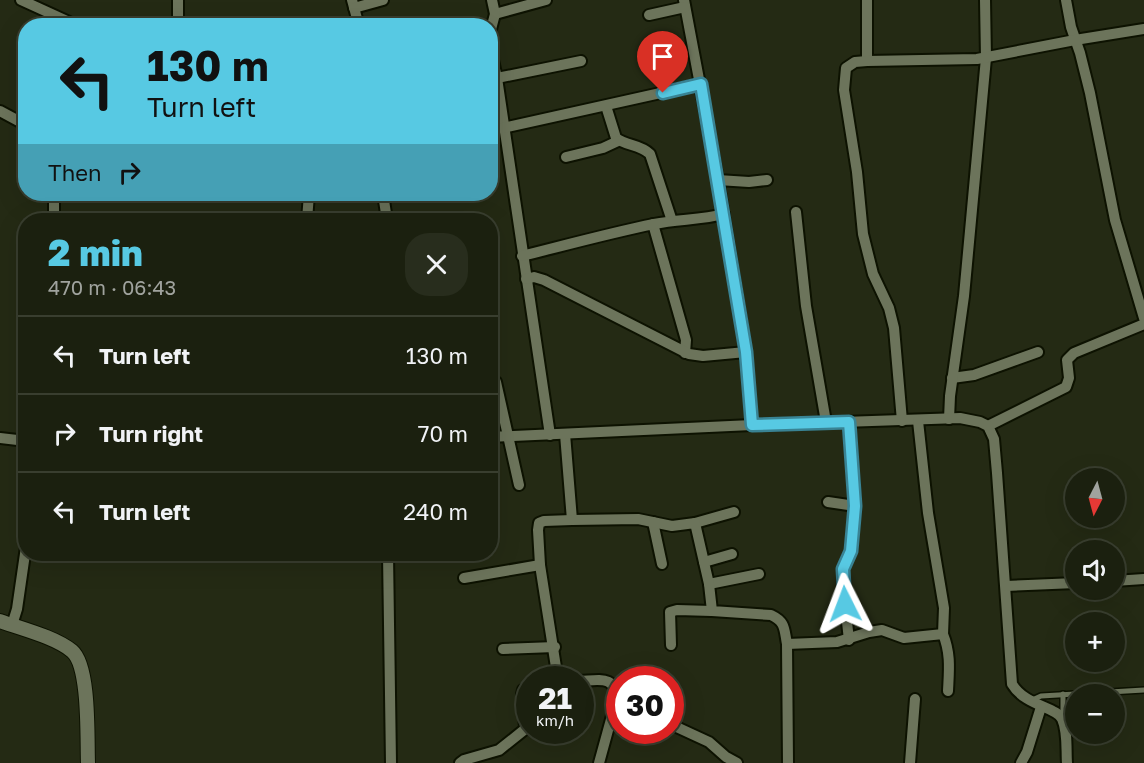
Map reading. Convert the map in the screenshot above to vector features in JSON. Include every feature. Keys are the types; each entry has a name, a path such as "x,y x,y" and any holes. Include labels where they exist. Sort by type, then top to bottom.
{"street":[{"path":"178,0 178,18"},
{"path":"353,4 383,0"},
{"path":"492,0 494,18"},
{"path":"495,15 546,0"},
{"path":"867,0 867,61"},
{"path":"949,419 952,378 964,296 986,58 985,0"},
{"path":"1066,0 1069,21 1090,93 1115,220 1144,318"},
{"path":"25,1 60,18"},
{"path":"649,15 685,3 724,214 746,352 752,425"},
{"path":"902,421 894,328 867,255 844,90 846,68 850,64 867,61 986,58 1144,29"},
{"path":"498,78 581,61"},
{"path":"503,128 701,84"},
{"path":"498,86 550,435"},
{"path":"606,106 618,141"},
{"path":"0,111 18,121"},
{"path":"566,157 603,148 618,141 640,147 650,154 672,221"},
{"path":"718,180 749,182 767,180"},
{"path":"796,212 806,306 826,422"},
{"path":"522,256 653,224 724,214"},
{"path":"653,224 686,340 686,353"},
{"path":"526,279 534,277 544,280 686,353 703,356 746,352"},
{"path":"498,437 826,422 949,419 969,420 988,426 1066,387 1069,378 1067,360 1074,353 1144,324"},
{"path":"952,378 974,375 1038,352"},
{"path":"498,392 519,485"},
{"path":"918,421 928,513 944,608 943,634 950,659 948,691"},
{"path":"849,422 855,506 851,551 843,569 849,640"},
{"path":"988,426 994,439 1012,684 1022,697 1058,713 1062,719 1067,763"},
{"path":"565,434 572,520"},
{"path":"0,438 18,440"},
{"path":"828,502 855,506"},
{"path":"557,666 540,565 537,530 539,524 544,521 638,519 672,526 695,523 734,512"},
{"path":"653,522 662,564"},
{"path":"695,523 709,584 712,612"},
{"path":"704,562 732,554"},
{"path":"24,561 17,609 6,623 68,648 80,661 84,680 88,763"},
{"path":"388,561 391,763"},
{"path":"464,578 540,565"},
{"path":"709,584 759,574"},
{"path":"1125,580 1144,579"},
{"path":"1006,586 1065,583"},
{"path":"671,645 670,612 677,610 771,615 780,619 784,626 787,644 788,763"},
{"path":"787,644 849,640 869,632 882,630 904,638 943,634"},
{"path":"503,649 555,647"},
{"path":"910,763 915,699"},
{"path":"1021,763 1027,752 1041,707"},
{"path":"684,730 710,742 726,757 737,763"},
{"path":"460,763 499,750 516,736"},
{"path":"599,763 606,740"}],"lane":[{"path":"1030,702 1041,696 1144,690"},
{"path":"1062,719 1063,694"}],"route":[{"path":"663,93 701,84 746,352 752,425 849,422 855,506 851,551 843,569 845,604"}]}
